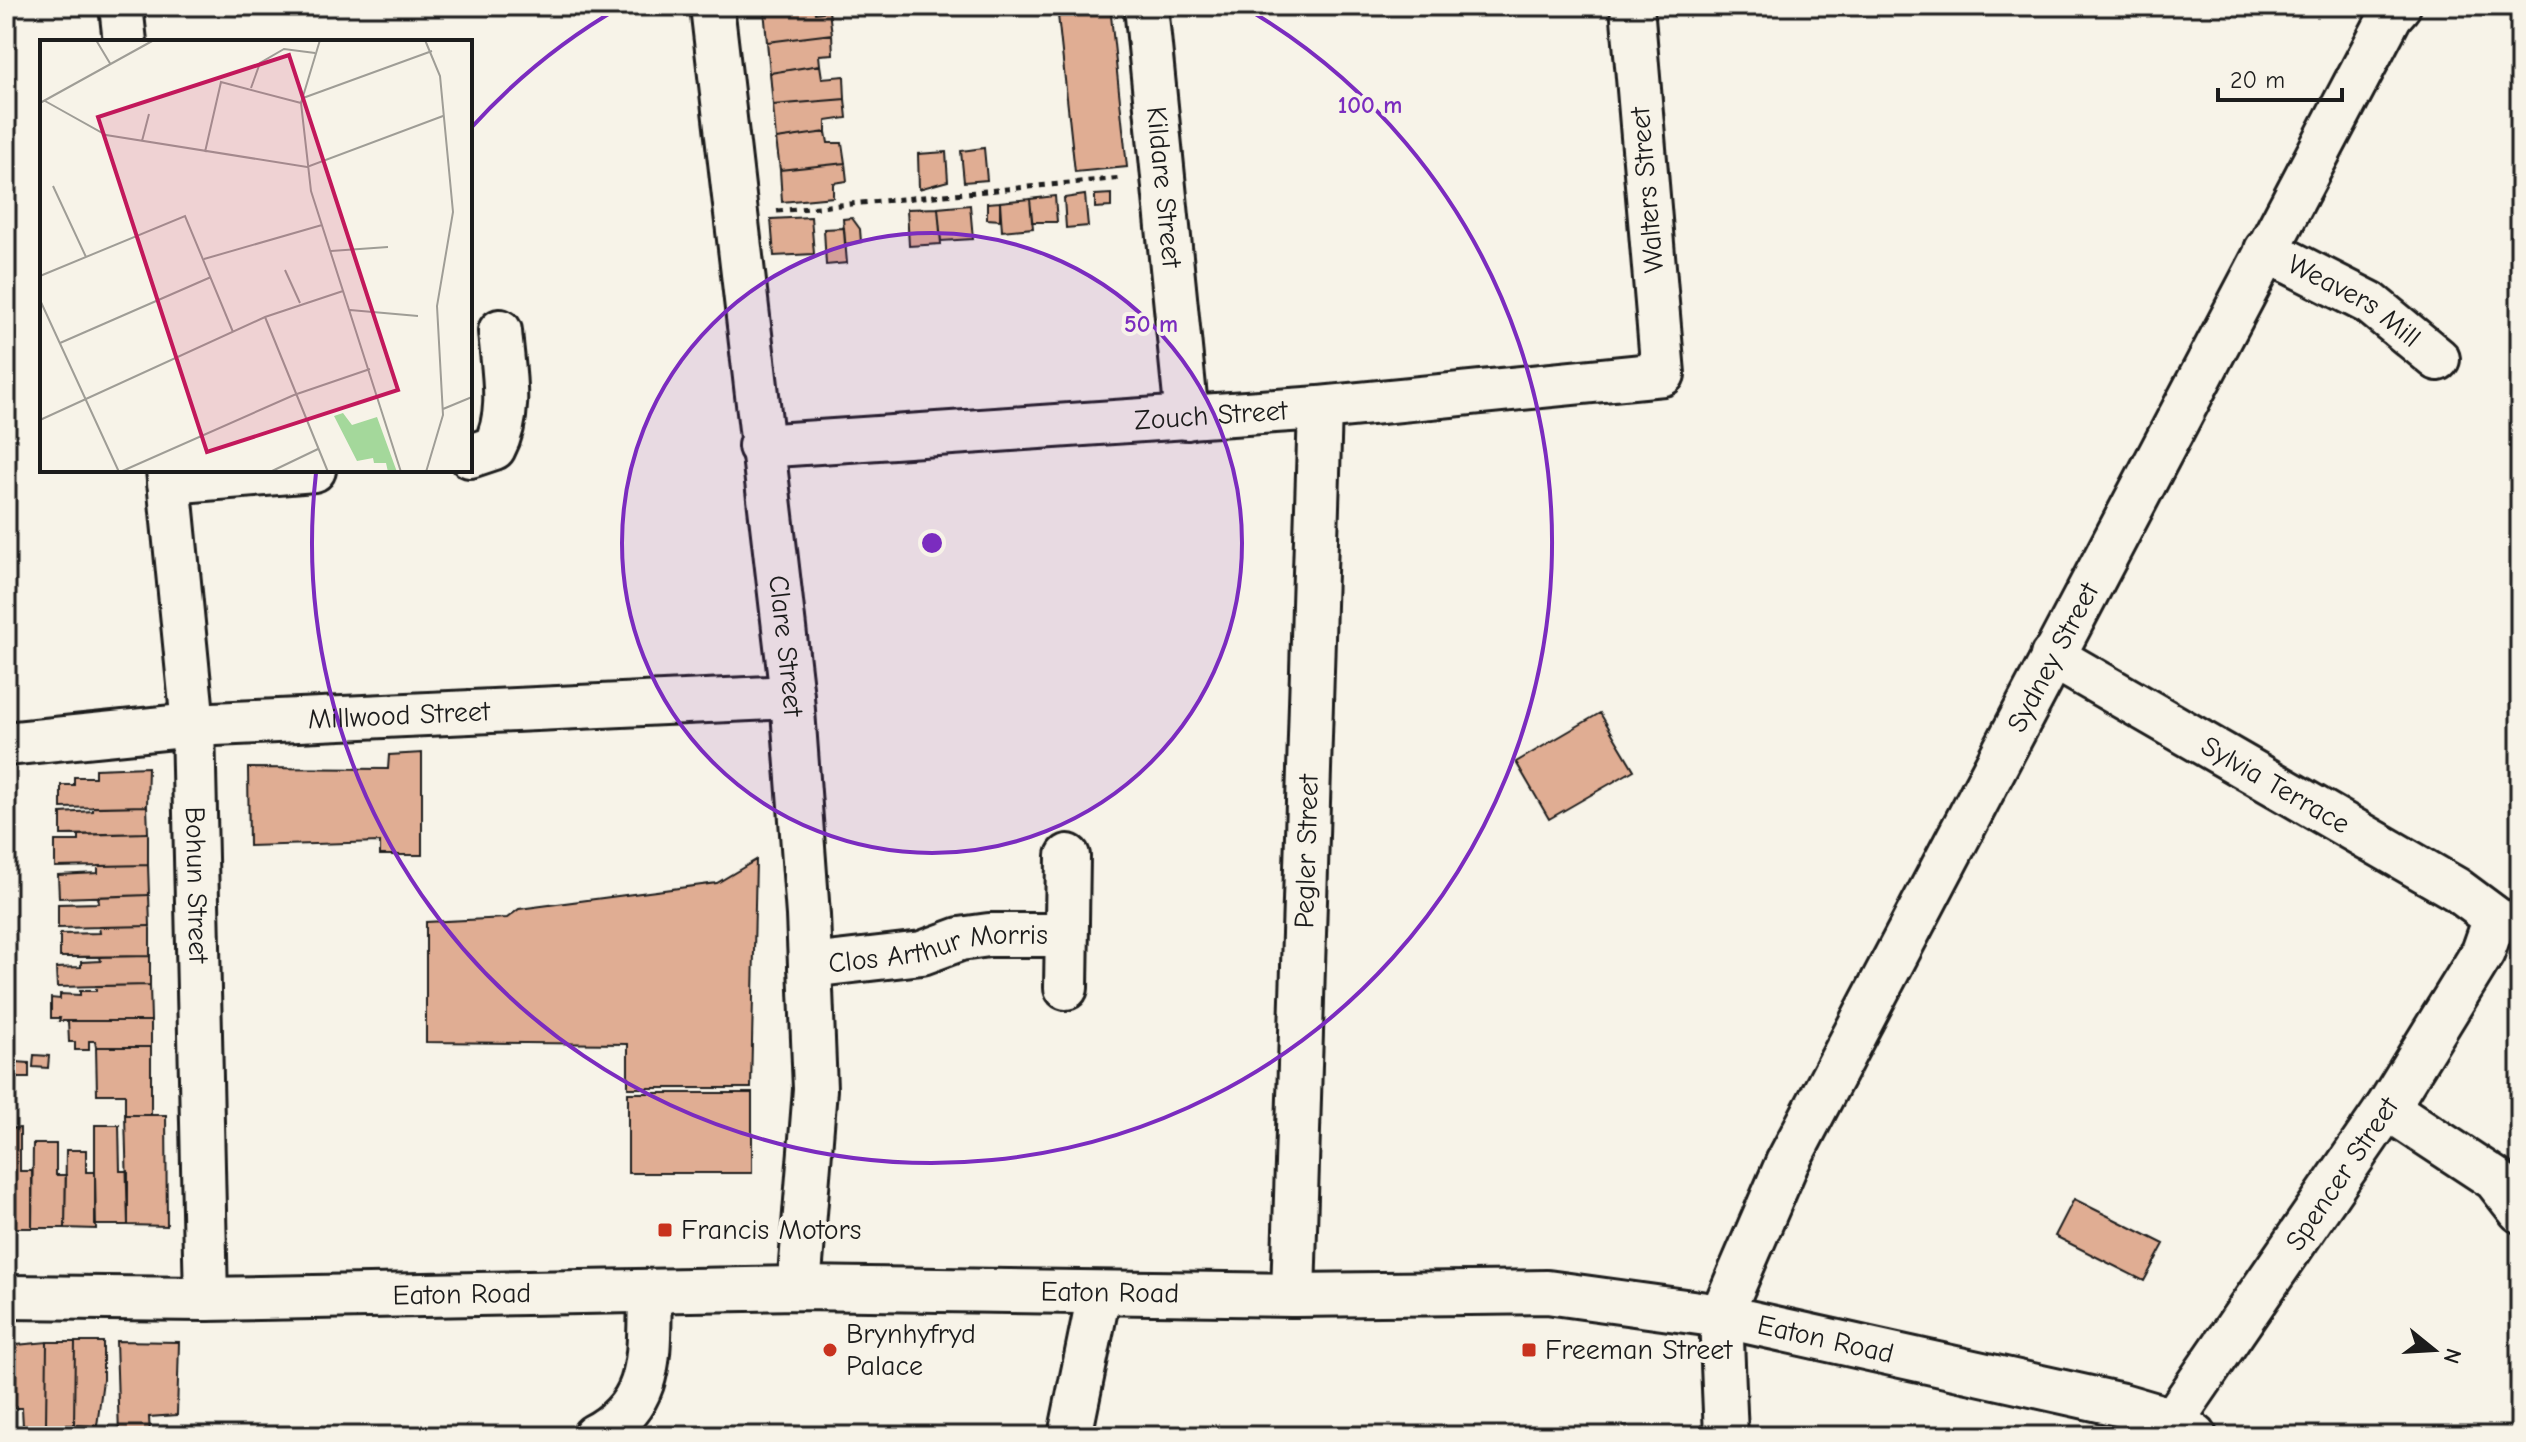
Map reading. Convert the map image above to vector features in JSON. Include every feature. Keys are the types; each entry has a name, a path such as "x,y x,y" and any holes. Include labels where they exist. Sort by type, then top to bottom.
{"street":[{"path":"121,6 125,40"},
{"name":"Clare Street","path":"712,6 760,446 792,697 815,1089 799,1288"},
{"name":"Kildare Street","path":"1146,6 1187,418"},
{"name":"Walters Street","path":"1632,6 1663,374"},
{"name":"Sydney Street","path":"1721,1316 1787,1163 2266,250 2391,15 2399,6"},
{"name":"Weavers Mill","path":"2266,250 2370,303 2438,359"},
{"path":"472,455 494,448 503,431 506,409 500,331"},
{"name":"Zouch Street","path":"760,446 1320,408 1663,374"},
{"name":"Pegler Street","path":"1293,1295 1320,408"},
{"path":"169,476 266,472"},
{"name":"Bohun Street","path":"169,476 193,725 206,1299"},
{"name":"Sylvia Terrace","path":"2052,656 2456,889 2495,918"},
{"name":"Millwood Street","path":"6,744 193,725 792,697"},
{"path":"1066,988 1068,856"},
{"name":"Spencer Street","path":"2184,1428 2483,952 2495,918"},
{"name":"Clos Arthur Morris","path":"810,966 922,953 960,939 989,935 1066,935"},
{"path":"2387,1108 2495,1179 2520,1211"},
{"name":"Eaton Road","path":"6,1297 206,1299 799,1288 1099,1294 1547,1292 1721,1316 2122,1405 2184,1428"},
{"path":"594,1436 612,1427 635,1402 647,1373 650,1292"},
{"path":"1070,1436 1099,1294"},
{"path":"1721,1316 1726,1436"}],"path":[{"path":"735,215 1163,174"}],"building":[{"path":"814,6 815,13 829,11 832,34 767,42 764,9"},
{"path":"1057,6 1110,6 1127,167 1075,172"},
{"path":"832,34 833,54 819,55 820,65 770,73 767,42"},
{"path":"820,65 822,78 844,76 845,99 773,105 770,73"},
{"path":"845,99 847,118 826,121 826,132 776,139 773,105"},
{"path":"826,132 828,143 842,143 845,163 780,170 776,139"},
{"path":"984,148 987,180 964,182 961,151"},
{"path":"946,152 948,181 919,189 918,154"},
{"path":"845,163 847,181 833,183 833,197 782,202 780,170"},
{"path":"1111,194 1111,207 1095,208 1095,195"},
{"path":"1085,195 1088,226 1066,228 1064,198"},
{"path":"1055,196 1057,222 1032,222 1030,199"},
{"path":"1030,199 1033,228 1002,231 1000,202"},
{"path":"1000,202 1000,220 987,219 987,203"},
{"path":"970,205 973,239 941,241 938,208"},
{"path":"938,208 941,244 909,246 907,209"},
{"path":"811,217 814,254 774,256 771,219"},
{"path":"852,218 860,229 861,242 845,244 843,219"},
{"path":"844,228 847,263 826,265 824,229"},
{"path":"1600,713 1634,770 1549,819 1516,762"},
{"path":"422,753 422,855 380,855 380,842 249,846 248,768 388,769 389,755"},
{"path":"148,767 147,806 61,808 61,785 74,785 74,777 95,777 95,769"},
{"path":"147,806 148,833 61,835 61,813 93,811 93,807"},
{"path":"148,833 148,865 55,867 55,841 79,841 79,835"},
{"path":"756,860 751,1088 628,1088 628,1044 426,1042 426,922 507,918 519,909 717,883"},
{"path":"148,865 149,895 59,898 58,875 98,873 98,866"},
{"path":"149,895 150,926 58,928 58,904 99,903 98,897"},
{"path":"150,926 150,956 60,957 60,934 100,933 99,927"},
{"path":"150,956 150,985 57,987 56,968 81,967 81,962 101,961 100,957"},
{"path":"150,985 151,1021 59,1021 60,1018 51,1018 51,998 60,999 60,994 80,995 80,991 96,991 96,986"},
{"path":"68,1021 151,1021 151,1047 96,1047 95,1041 89,1041 89,1050 75,1050 75,1042 69,1042"},
{"path":"96,1047 151,1047 151,1115 125,1115 125,1094 97,1094"},
{"path":"34,1055 49,1056 48,1068 33,1067"},
{"path":"16,1062 29,1063 29,1078 16,1078"},
{"path":"628,1093 752,1093 752,1173 628,1173"},
{"path":"125,1115 166,1115 167,1226 128,1225"},
{"path":"95,1125 119,1125 120,1171 128,1171 128,1225 95,1225"},
{"path":"20,1128 20,1171 32,1171 32,1228 6,1228 6,1129"},
{"path":"33,1144 56,1144 56,1175 66,1175 65,1228 32,1228"},
{"path":"66,1150 86,1150 86,1172 95,1172 96,1229 65,1228"},
{"path":"2074,1199 2164,1244 2144,1281 2055,1236"},
{"path":"116,1341 179,1342 177,1415 149,1417 150,1434 119,1435"},
{"path":"47,1342 75,1342 74,1425 46,1425"},
{"path":"47,1342 46,1425 23,1426 22,1408 6,1408 6,1346"},
{"path":"75,1342 103,1342 103,1380 97,1426 74,1425"}],"place":[{"name":"Francis Motors","path":"665,1230"},
{"name":"Brynhyfryd Palace","path":"830,1350"},
{"name":"Freeman Street","path":"1529,1350"}]}
